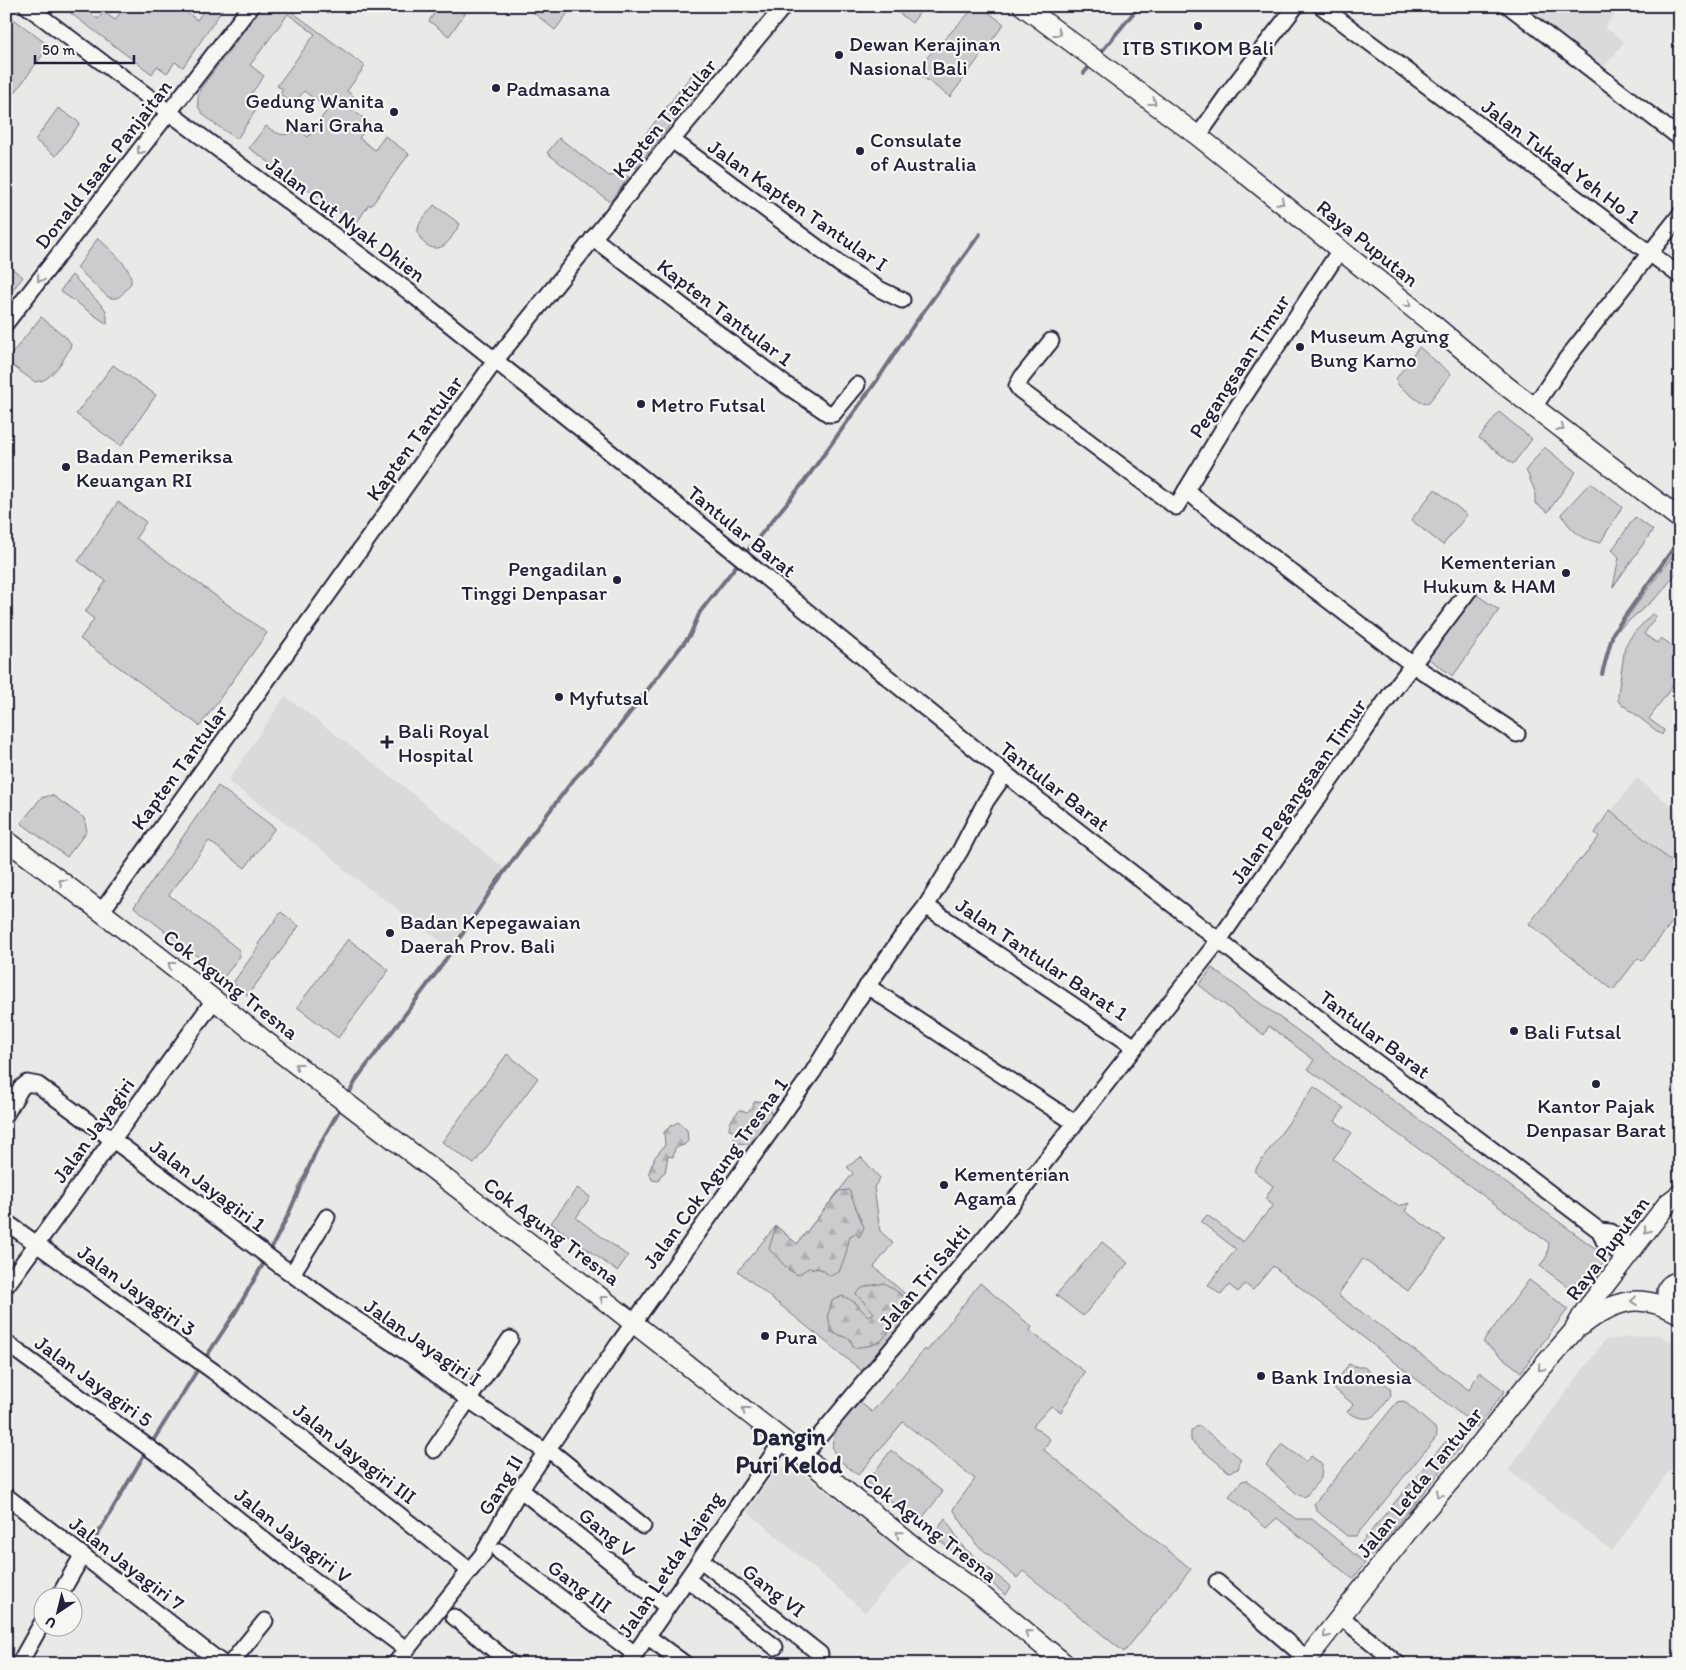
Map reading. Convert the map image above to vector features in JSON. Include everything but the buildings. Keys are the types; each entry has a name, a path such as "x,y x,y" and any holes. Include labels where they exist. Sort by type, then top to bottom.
{"main road":[{"name":"Raya Puputan","path":"1023,6 1198,136 1534,407 1680,519"},
{"name":"Cok Agung Tresna","path":"6,840 102,911 264,1040 634,1323 914,1546 979,1593 1065,1664"},
{"name":"Raya Puputan","path":"1573,1332 1585,1311 1629,1253 1668,1203 1680,1194"},
{"path":"1679,1314 1668,1299 1667,1292 1669,1286 1674,1282 1680,1281"},
{"path":"1573,1332 1590,1318 1613,1305 1635,1300 1649,1301 1679,1314"},
{"name":"Jalan Letda Tantular","path":"1305,1662 1415,1522 1463,1466 1525,1387 1573,1332"}],"street":[{"name":"Jalan Cut Nyak Dhien","path":"27,6 408,291 495,361"},
{"name":"Donald Isaac Panjaitan","path":"6,323 251,6"},
{"name":"Kapten Tantular","path":"102,911 495,361 597,241 672,140 784,6"},
{"path":"1198,136 1232,88 1296,6"},
{"name":"Jalan Tukad Yeh Ho 1","path":"1321,6 1680,276"},
{"path":"1509,6 1680,138"},
{"name":"Jalan Kapten Tantular I","path":"672,140 841,265 879,289 902,300"},
{"path":"1534,407 1564,362 1680,215"},
{"name":"Kapten Tantular 1","path":"597,241 786,385 829,414 834,414 857,385"},
{"name":"Pegangsaan Timur","path":"1051,341 1017,386 1176,508 1223,429 1340,250"},
{"name":"Tantular Barat","path":"495,361 730,548 1005,774 1340,1035 1600,1231 1611,1232 1629,1253"},
{"path":"1186,490 1413,665 1517,734"},
{"name":"Jalan Pegangsaan Timur","path":"1219,940 1413,665 1469,590"},
{"name":"Jalan Cok Agung Tresna 1","path":"634,1323 812,1072 867,986 926,906 960,851 986,800 1005,774"},
{"name":"Jalan Tantular Barat 1","path":"926,906 1135,1047"},
{"name":"Jalan Tantular Barat 1","path":"1075,1123 1219,940"},
{"path":"867,986 1075,1123"},
{"name":"Jalan Jayagiri","path":"6,1286 214,999"},
{"name":"Jalan Jayagiri 1","path":"6,1114 21,1088 27,1083 38,1085 278,1264"},
{"name":"Jalan Tri Sakti","path":"803,1456 999,1220 1075,1123"},
{"path":"292,1274 327,1218"},
{"name":"Jalan Jayagiri 3","path":"6,1222 213,1371"},
{"name":"Jalan Jayagiri I","path":"278,1264 343,1311 411,1355 469,1400 547,1450 643,1526"},
{"name":"Gang II","path":"403,1658 483,1554 547,1450 634,1323"},
{"path":"434,1450 510,1339"},
{"name":"Jalan Jayagiri 5","path":"6,1343 156,1453"},
{"name":"Jalan Jayagiri III","path":"213,1371 469,1570"},
{"name":"Jalan Letda Kajeng","path":"631,1659 783,1440"},
{"name":"Jalan Jayagiri V","path":"156,1453 299,1568 403,1658"},
{"name":"Gang V","path":"521,1490 667,1607"},
{"name":"Jalan Jayagiri 7","path":"6,1496 223,1664"},
{"name":"Gang III","path":"500,1552 631,1659"},
{"path":"65,1588 87,1559"},
{"name":"Gang VI","path":"701,1560 820,1654"},
{"path":"687,1579 775,1647"},
{"path":"1217,1582 1305,1662"},
{"path":"1340,1616 1398,1664"},
{"path":"454,1617 512,1664"},
{"path":"230,1664 265,1621"},
{"path":"647,1636 685,1664"},
{"path":"18,1664 33,1638"},
{"path":"6,1658 13,1664"}],"shaded area":[{"path":"1513,6 1621,6 1605,27 1624,42 1599,73"},
{"path":"285,696 402,785 504,868 449,947 228,781"},
{"path":"1637,778 1680,813 1680,869 1611,811"},
{"path":"1658,1334 1680,1348 1680,1456 1612,1551 1508,1470 1605,1340"},
{"path":"784,1467 799,1471 914,1558 865,1612 747,1511 775,1472"}],"green space":[{"path":"61,6 80,6 98,19 104,12 115,20 125,6 178,6 197,20 207,6 225,6 183,67 175,62 167,73 157,66 152,74"},
{"path":"263,6 284,6 365,66 347,91 357,99 351,109 370,123 359,138 375,150 385,136 409,154 371,206 369,204 356,224 249,148 266,126 282,134 289,134 299,130 308,137 328,109 304,91 294,104 280,94 283,89 277,86 315,34 288,14 250,65 264,76 245,102 256,110 237,139 208,119 200,110 198,101 200,89"},
{"path":"439,6 464,6 468,9 449,36 429,21"},
{"path":"531,6 573,6 555,30 529,9"},
{"path":"890,6 924,6 912,23"},
{"path":"976,6 980,6 1004,24 950,97 916,72 929,55"},
{"path":"6,13 49,46 6,105"},
{"path":"698,70 710,75 636,168 630,162 631,153 693,73"},
{"path":"58,108 80,123 56,156 35,140"},
{"path":"559,138 609,176 621,174 629,177 610,202 547,153"},
{"path":"434,205 460,224 448,242 439,248 426,245 418,233 420,223"},
{"path":"98,238 119,259 131,277 131,283 116,298 108,297 77,268"},
{"path":"11,268 23,277 6,298 6,275"},
{"path":"72,275 105,309 107,324 60,291"},
{"path":"41,317 67,338 71,344 65,357 54,372 44,380 35,382 6,361"},
{"path":"1419,347 1451,374 1428,403 1420,402 1399,386 1396,379"},
{"path":"113,365 156,395 121,446 76,414"},
{"path":"1499,412 1532,439 1513,464 1479,438"},
{"path":"1544,447 1576,472 1548,512 1535,503 1535,491 1526,470"},
{"path":"1590,483 1622,507 1600,543 1587,539 1577,533 1561,514"},
{"path":"1435,489 1467,515 1443,545 1411,520"},
{"path":"118,502 146,522 136,538 267,633 200,726 80,639 94,619 85,612 106,581 78,561"},
{"path":"1635,517 1653,530 1613,587 1619,557 1612,550"},
{"path":"1674,554 1680,559 1680,568 1660,594 1617,631"},
{"path":"1471,591 1499,610 1453,676 1426,657"},
{"path":"1652,614 1656,616 1644,634 1657,643 1661,638 1680,651 1680,675 1649,719 1664,730 1662,735 1618,701 1625,646 1633,634"},
{"path":"218,786 275,828 245,868 209,841 169,895 239,950 240,956 224,977 134,907"},
{"path":"52,795 84,818 87,831 67,857 21,823 41,798"},
{"path":"1610,810 1680,869 1680,912 1642,961 1638,958 1613,990 1529,924 1599,837 1595,833"},
{"path":"281,912 299,926 248,995 233,983"},
{"path":"348,939 389,970 338,1038 297,1007"},
{"path":"1212,968 1607,1257 1579,1295 1540,1266 1547,1256 1549,1243 1308,1069 1314,1060 1269,1026 1264,1035 1199,985"},
{"path":"507,1054 538,1078 474,1164 442,1142"},
{"path":"1314,1087 1344,1108 1335,1121 1352,1133 1333,1159 1398,1206 1410,1203 1405,1211 1445,1240 1408,1291 1363,1259 1338,1295 1469,1390 1479,1372 1505,1391 1477,1427 1273,1266 1253,1290 1245,1284 1238,1292 1229,1285 1221,1295 1208,1285 1236,1249 1201,1222 1207,1215 1243,1242 1273,1205 1265,1199 1273,1186 1254,1171"},
{"path":"762,1101 773,1116 752,1145 738,1143 734,1139 735,1133 729,1129 731,1121 740,1110 747,1112 753,1107 754,1102"},
{"path":"678,1122 687,1130 688,1141 684,1145 675,1148 673,1157 668,1156 665,1172 658,1181 652,1180 649,1172 655,1157 665,1145 664,1132"},
{"path":"861,1157 880,1178 874,1187 880,1231 893,1243 874,1267 918,1305 862,1371 738,1271 776,1226 797,1244 853,1173 847,1167"},
{"path":"577,1188 590,1197 576,1218 628,1256 617,1271 551,1223"},
{"path":"849,1190 864,1228 859,1237 856,1233 850,1236 839,1272 830,1276 821,1269 808,1268 798,1275 789,1270 769,1249 776,1226 797,1244 839,1191"},
{"path":"1102,1242 1128,1263 1083,1316 1056,1295"},
{"path":"1529,1280 1568,1309 1521,1372 1483,1342"},
{"path":"884,1283 895,1290 911,1306 896,1318 881,1341 872,1345 854,1348 850,1339 831,1332 828,1315 832,1301 842,1296 857,1304 869,1316 874,1313 856,1294 865,1287"},
{"path":"980,1283 1032,1327 1030,1331 1085,1372 1061,1412 1051,1406 1033,1426 1050,1439 1044,1450 1191,1569 1124,1652 1023,1571 1017,1578 976,1544 953,1509 975,1479 903,1422 858,1475 839,1460 834,1452 832,1444 838,1429 860,1402 872,1412 925,1349 927,1351"},
{"path":"1349,1364 1364,1367 1390,1388 1391,1396 1373,1416 1362,1418 1347,1412 1353,1404 1332,1387"},
{"path":"1404,1401 1435,1428 1437,1436 1356,1536 1347,1536 1317,1511 1314,1504 1397,1402"},
{"path":"1200,1426 1240,1458 1238,1469 1229,1472 1191,1441 1191,1431"},
{"path":"1446,1441 1452,1441 1461,1446 1372,1556 1363,1549 1361,1543"},
{"path":"1282,1444 1306,1462 1311,1456 1322,1464 1321,1478 1305,1497 1298,1495 1266,1465"},
{"path":"891,1450 943,1492 918,1523 867,1482"},
{"path":"1246,1480 1296,1519 1312,1519 1365,1563 1353,1579 1277,1518 1266,1528 1229,1496 1242,1481"},
{"path":"945,1518 963,1547 1011,1587 1006,1595 933,1535"}],"waterway":[{"path":"1098,56 1139,6"},
{"path":"1084,73 1092,63"},
{"path":"744,555 804,482 980,234"},
{"path":"1602,674 1613,633 1680,539"},
{"path":"347,1097 358,1077 440,968 494,886 526,842 574,779 601,750 690,635 700,612 740,561"},
{"path":"269,1253 316,1151 341,1107"},
{"path":"204,1360 235,1313 266,1259"},
{"path":"151,1444 200,1366"},
{"path":"86,1554 147,1450"}],"place":[{"name":"ITB STIKOM Bali","path":"1198,26"},
{"name":"Dewan Kerajinan Nasional Bali","path":"839,55"},
{"name":"Padmasana","path":"496,88"},
{"name":"Gedung Wanita Nari Graha","path":"394,112"},
{"name":"Consulate of Australia","path":"860,151"},
{"name":"Museum Agung Bung Karno","path":"1300,347"},
{"name":"Metro Futsal","path":"641,404"},
{"name":"Badan Pemeriksa Keuangan RI","path":"66,467"},
{"name":"Kementerian Hukum & HAM","path":"1566,573"},
{"name":"Pengadilan Tinggi Denpasar","path":"617,580"},
{"name":"Myfutsal","path":"559,697"},
{"name":"Bali Royal Hospital","path":"387,742"},
{"name":"Badan Kepegawaian Daerah Prov. Bali","path":"390,933"},
{"name":"Bali Futsal","path":"1514,1031"},
{"name":"Kantor Pajak Denpasar Barat","path":"1596,1084"},
{"name":"Kementerian Agama","path":"944,1185"},
{"name":"Pura","path":"765,1336"},
{"name":"Bank Indonesia","path":"1261,1376"}],"district":[{"name":"Dangin Puri Kelod","path":"789,1450"}]}
